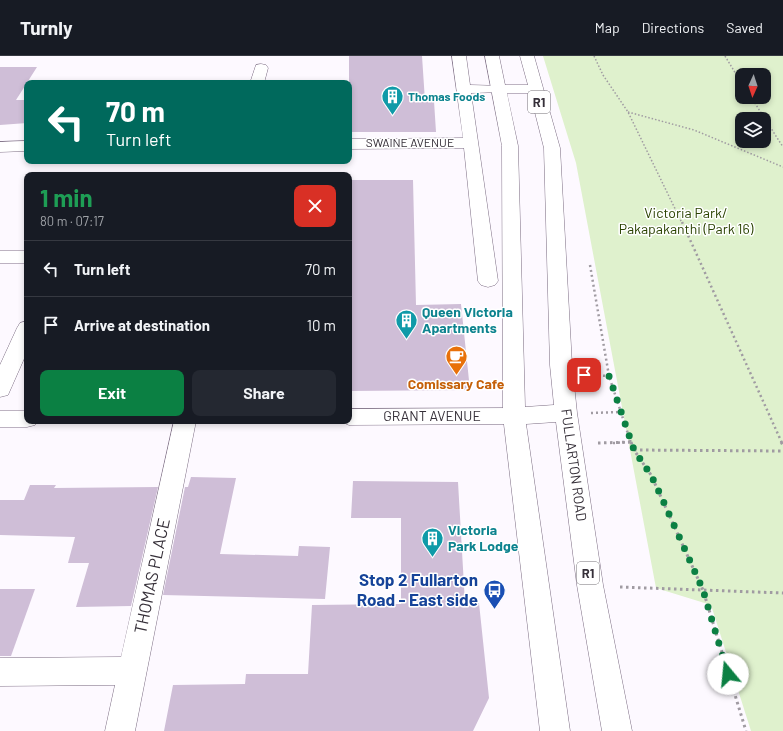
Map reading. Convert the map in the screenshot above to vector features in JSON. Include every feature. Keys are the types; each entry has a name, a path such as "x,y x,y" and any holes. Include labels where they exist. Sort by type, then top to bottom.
{"main road":[{"path":"459,56 472,143 488,281"},
{"path":"492,56 510,146 514,416 554,731"},
{"name":"FULLARTON ROAD","path":"527,56 552,148 562,365 566,413 590,586 617,731"},
{"path":"259,80 261,68"},
{"path":"464,89 536,89"},
{"name":"SWAINE AVENUE","path":"352,144 472,143"},
{"path":"0,147 24,146"},
{"path":"0,257 24,257"},
{"path":"0,389 24,335"},
{"name":"GRANT AVENUE","path":"352,417 514,416 566,413"},
{"path":"0,419 24,419"},
{"name":"THOMAS PLACE","path":"120,731 184,424"},
{"path":"0,672 132,671"}],"path":[{"path":"594,56 603,75 628,112 680,218 783,445"},
{"path":"725,56 735,72"},
{"path":"755,104 783,147"},
{"path":"628,112 694,130 783,167"},
{"path":"590,265 609,376 631,442 634,450 657,488 703,590 746,731"},
{"path":"584,375 609,376"},
{"path":"593,443 631,442"},
{"path":"634,450 783,451"},
{"path":"590,586 783,593"}],"green space":[{"name":"Victoria Park/ Pakapakanthi (Park 16)","path":"543,56 783,56 783,731 751,731 711,605 656,588 576,163"}],"building":[{"path":"349,56 422,56 425,101 434,101 436,132 352,132 352,80 349,80"},
{"path":"0,67 37,67 29,80 24,80 24,87 16,100 24,100 24,123 0,125"},
{"path":"352,180 413,180 416,305 461,304 470,390 352,391"},
{"path":"191,477 236,478 220,554 298,556 299,546 330,547 325,599 163,595 185,487 188,487"},
{"path":"353,481 458,482 465,603 479,603 489,698 473,731 164,731 173,685 245,684 246,674 308,674 312,605 401,604 401,518 351,518"},
{"path":"30,485 56,485 54,488 158,487 131,606 76,607 89,563 68,563 75,537 0,535 0,500 24,500"},
{"path":"0,589 35,589 11,656 0,656"}],"place":[{"name":"Thomas Foods","path":"392,116"},
{"name":"Queen Victoria Apartments","path":"407,340"},
{"name":"Comissary Cafe","path":"456,376"},
{"name":"Victoria Park Lodge","path":"432,558"},
{"name":"Stop 2 Fullarton Road - East side","path":"494,610"}],"route":[{"path":"584,375 609,376 634,450 651,475 703,590 728,674"}]}
